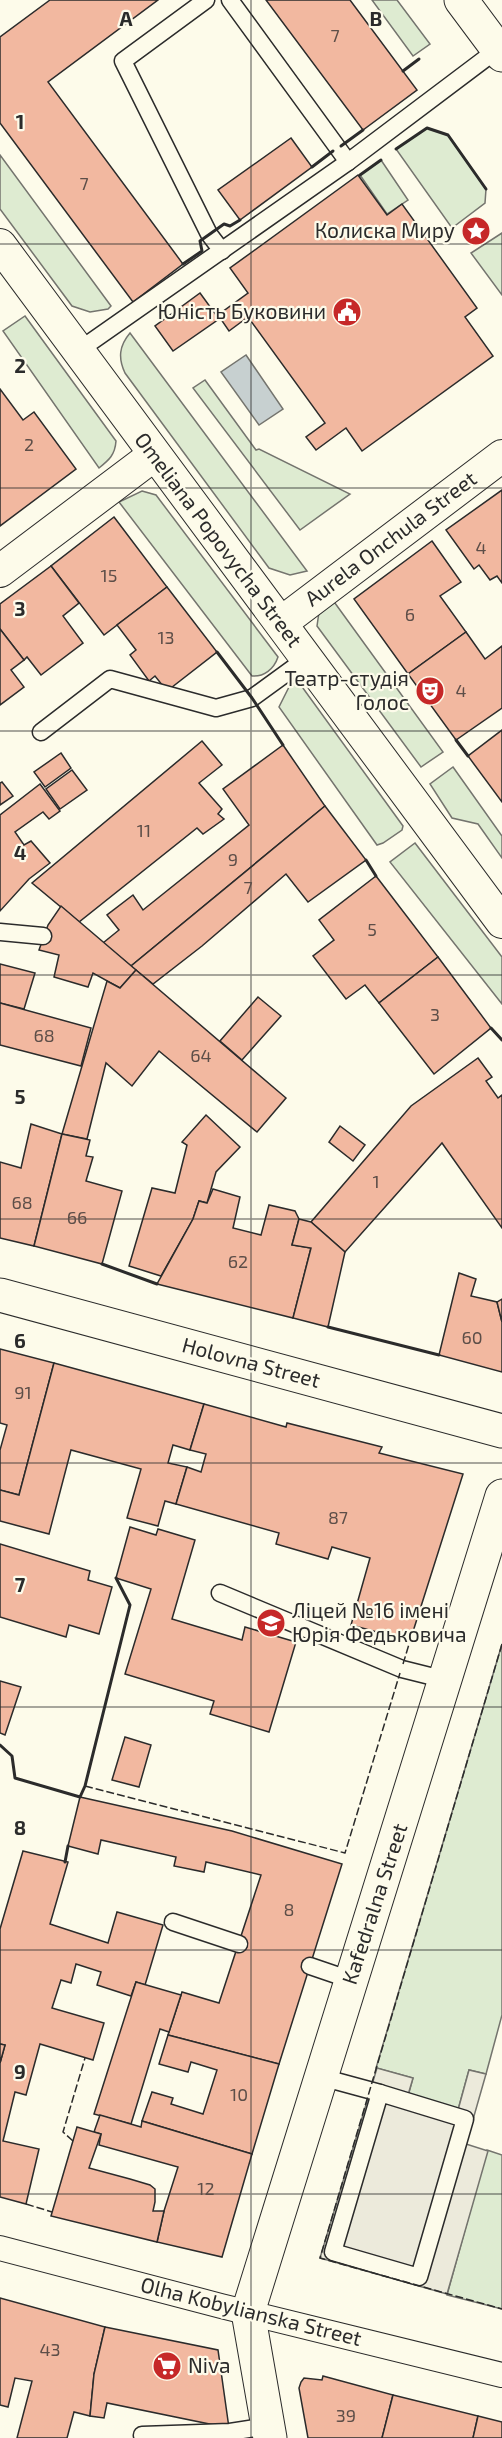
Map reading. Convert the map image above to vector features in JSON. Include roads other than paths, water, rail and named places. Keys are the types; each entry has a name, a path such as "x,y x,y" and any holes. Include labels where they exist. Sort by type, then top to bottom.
{"street":[{"path":"461,0 500,52"},
{"name":"Omeliana Popovycha Street","path":"0,245 502,922"},
{"path":"0,571 154,455"},
{"name":"Aurela Onchula Street","path":"281,623 502,456"},
{"name":"Holovna Street","path":"0,1295 502,1431"},
{"name":"Kafedralna Street","path":"248,2312 502,1496"},
{"name":"Olha Kobylianska Street","path":"0,2248 502,2375"},
{"path":"248,2312 269,2432"}],"lane":[{"path":"207,0 123,61 209,234 222,251"},
{"path":"230,0 348,162"},
{"path":"78,351 348,162 500,52"},
{"path":"41,732 110,679 216,708 252,698 307,658"},
{"path":"0,932 43,936"},
{"path":"220,1593 402,1669 446,1680"},
{"path":"173,1922 239,1944"},
{"path":"310,1966 351,1980"},
{"path":"321,2077 380,2094 465,2119 419,2277 333,2252 380,2094"},
{"path":"142,2434 269,2432"}],"place":[{"name":"Колиска Миру","path":"476,231"},
{"name":"Юність Буковини","path":"347,312"},
{"name":"Театр-студія Голос","path":"430,691"},
{"name":"Ліцей №16 імені Юрія Федьковича","path":"271,1623"},
{"name":"Niva","path":"167,2366"}]}
